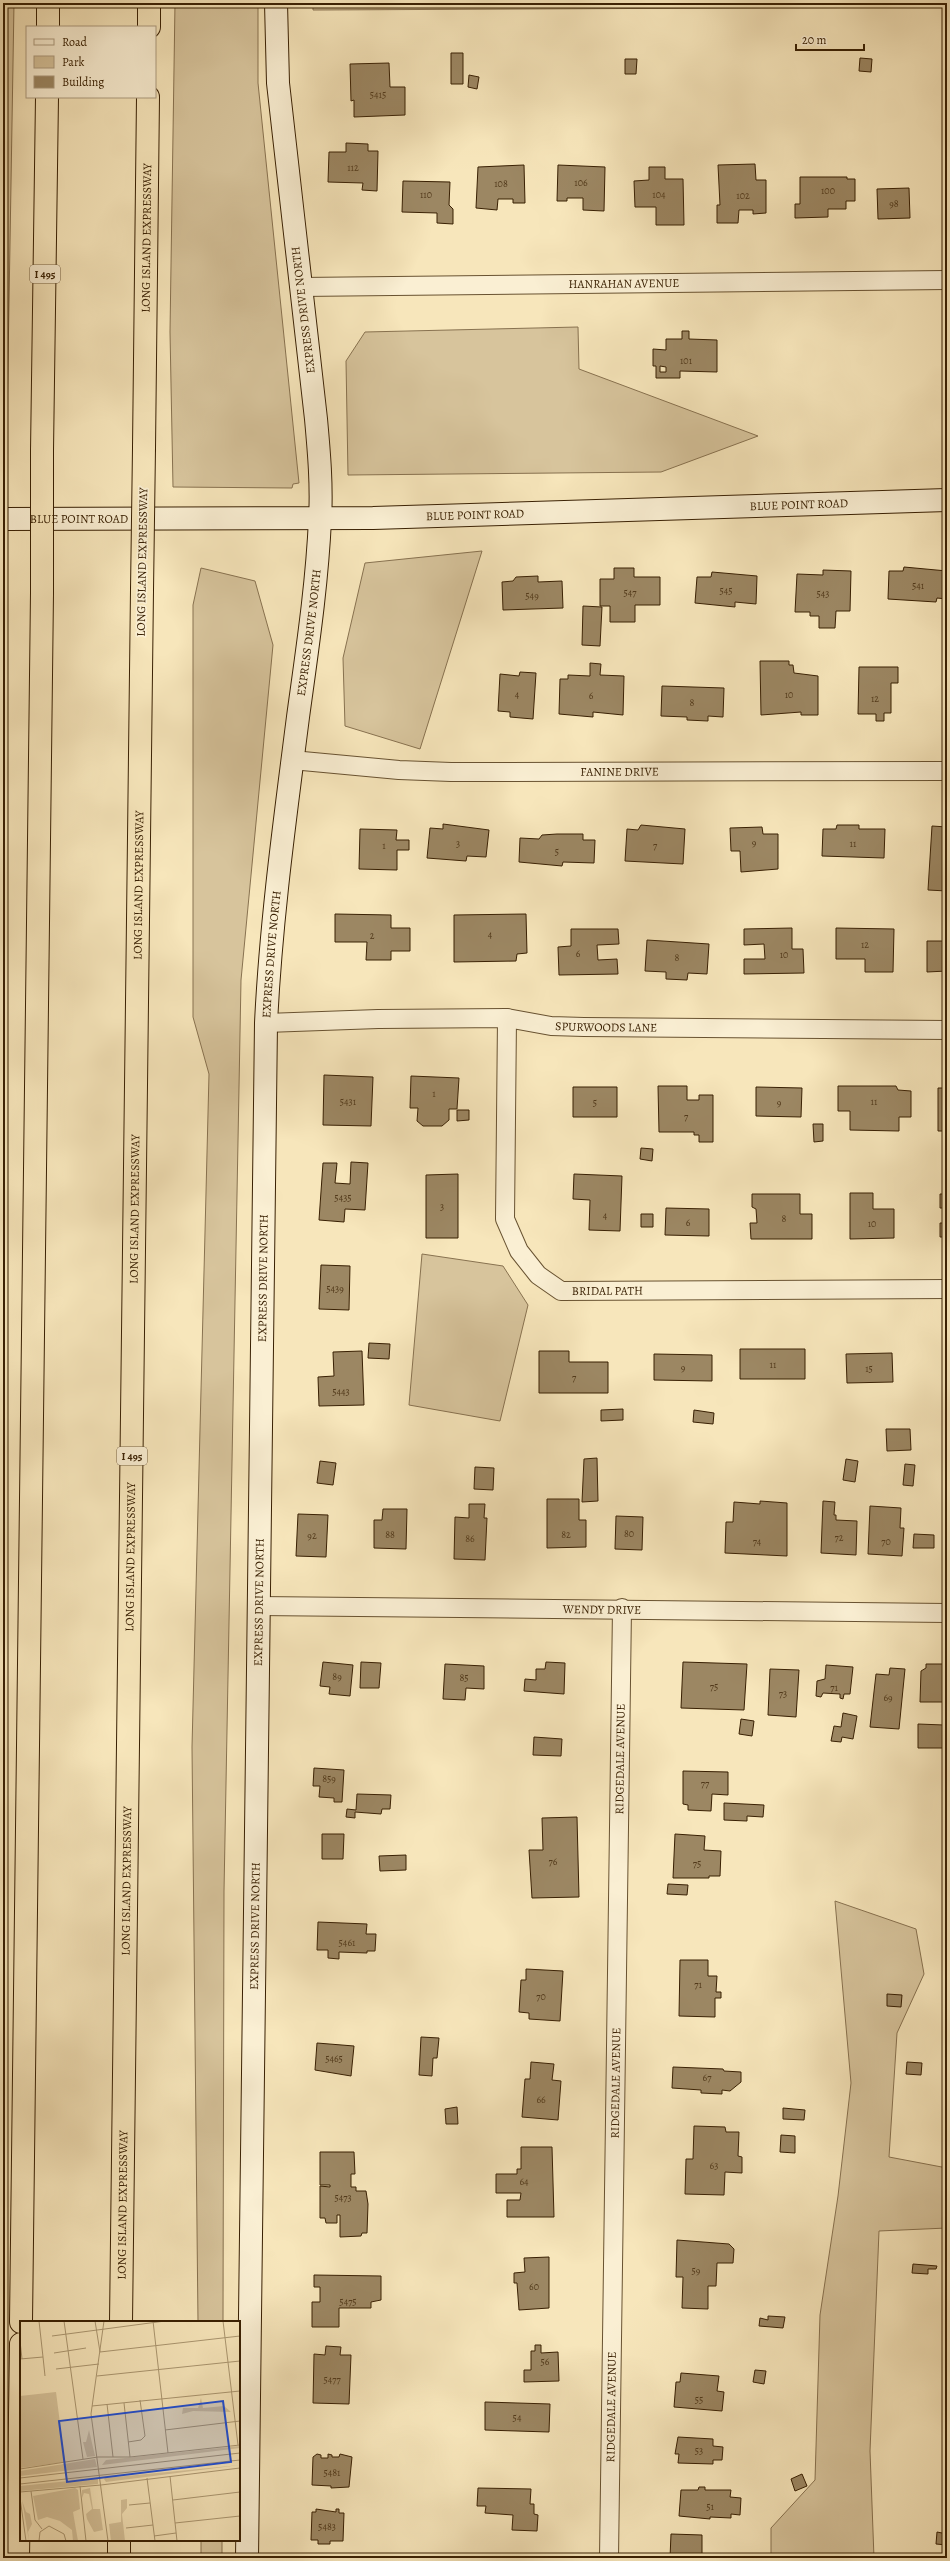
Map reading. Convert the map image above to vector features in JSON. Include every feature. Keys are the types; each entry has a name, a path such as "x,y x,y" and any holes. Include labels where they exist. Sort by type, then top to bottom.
{"highway":[{"path":"48,3 48,26"},
{"path":"149,3 149,26"},
{"name":"I 495","path":"21,2321 47,98"},
{"name":"LONG ISLAND EXPRESSWAY","path":"121,2321 148,98"},
{"path":"18,2558 20,2415"},
{"path":"119,2541 119,2558"}],"main road":[{"name":"EXPRESS DRIVE NORTH","path":"247,2558 266,1023 271,930 313,603 320,519 320,473 316,419 278,83 276,3"},
{"name":"BLUE POINT ROAD","path":"3,519 320,519 947,500"}],"street":[{"name":"HANRAHAN AVENUE","path":"300,287 947,280"},
{"name":"FANINE DRIVE","path":"292,760 399,770 451,772 947,771"},
{"name":"SPURWOODS LANE","path":"266,1023 378,1019 507,1018 551,1026 584,1027 947,1030"},
{"name":"BRIDAL PATH","path":"507,1018 505,1219 520,1250 538,1275 561,1291 947,1289"},
{"name":"WENDY DRIVE","path":"258,1606 622,1608 947,1613"},
{"name":"RIDGEDALE AVENUE","path":"609,2558 622,1608"}],"green space":[{"path":"3,3 14,3 6,484 3,484"},
{"path":"175,3 258,3 258,83 299,483 293,484 292,488 173,487 170,332"},
{"path":"313,3 947,3 947,7 313,10"},
{"path":"578,327 579,369 758,436 661,472 348,475 346,361 365,332"},
{"path":"482,551 420,749 345,726 343,658 365,563"},
{"path":"201,568 255,581 273,645 241,980 224,1891 223,2321 198,2321 192,1747 209,1074 193,1017 193,605"},
{"path":"422,1254 503,1266 528,1305 500,1421 409,1405"},
{"path":"835,1901 916,1929 924,1974 897,2033 889,2157 947,2168 947,2228 879,2231 870,2451 874,2558 771,2558 771,2528 815,2480 820,2315 838,2196 851,2083"},
{"path":"201,2541 222,2541 222,2558 201,2558"}],"building":[{"path":"451,53 463,53 463,84 451,84"},
{"path":"860,58 872,59 871,72 859,71"},
{"path":"625,59 637,59 636,74 625,74"},
{"path":"389,63 390,87 405,87 405,115 354,117 354,100 351,101 350,64"},
{"path":"469,75 479,77 477,89 468,87"},
{"path":"346,143 368,144 368,151 378,151 377,191 362,190 363,183 328,182 329,152 346,152"},
{"path":"755,164 756,180 766,180 766,213 753,214 753,210 739,210 738,223 717,223 717,205 720,205 718,165"},
{"path":"524,165 525,203 513,203 513,199 498,199 497,210 476,208 478,167"},
{"path":"558,165 605,167 604,211 583,210 583,198 567,198 567,201 557,201"},
{"path":"649,167 665,167 665,179 683,179 684,225 656,225 656,207 635,207 634,181 649,180"},
{"path":"800,177 847,177 847,179 855,179 855,201 846,201 846,209 828,209 828,217 795,218 795,204 800,204"},
{"path":"403,181 450,182 449,205 453,209 453,224 437,223 437,213 402,212"},
{"path":"909,188 910,218 878,219 877,189"},
{"path":"682,331 689,331 689,339 717,340 717,372 680,371 680,378 656,378 656,366 653,366 653,349 666,350 666,339 682,339","holes":["660,366 666,367 666,372 660,372"]},
{"path":"904,567 947,571 947,599 937,598 936,602 888,599 889,571 903,571"},
{"path":"614,568 634,568 634,577 660,577 660,605 635,605 635,622 610,622 610,606 600,606 600,579 614,579"},
{"path":"823,570 851,571 850,611 836,611 835,628 819,628 819,616 810,616 810,612 795,612 797,574 823,575"},
{"path":"712,572 757,576 756,604 735,602 735,607 695,603 697,577 711,577"},
{"path":"538,576 538,582 562,581 563,608 503,610 502,582 513,581 516,577"},
{"path":"583,606 602,607 600,646 582,645"},
{"path":"760,661 789,661 789,665 793,665 794,673 818,676 818,715 801,715 801,712 761,715"},
{"path":"590,663 601,664 600,675 624,676 623,715 593,712 593,717 559,714 560,679 568,679 568,675 590,676"},
{"path":"859,667 898,667 898,683 891,683 891,713 884,713 884,721 876,721 876,714 858,714"},
{"path":"520,672 536,673 533,719 510,717 510,712 498,711 500,674 519,676"},
{"path":"662,686 724,688 723,717 708,716 708,721 687,720 687,717 661,716"},
{"path":"443,824 489,830 486,857 467,856 466,861 427,858 430,828 443,829"},
{"path":"641,825 685,829 683,864 625,861 627,829 638,830"},
{"path":"837,825 859,825 859,829 885,829 884,858 822,856 823,829 836,829"},
{"path":"932,826 947,827 947,891 928,890"},
{"path":"762,827 763,834 778,834 778,869 741,872 740,851 731,851 730,828"},
{"path":"360,829 397,830 396,840 409,840 409,850 397,850 397,870 359,869"},
{"path":"583,834 583,840 595,840 594,863 563,862 562,866 519,862 520,838 539,839 542,835"},
{"path":"335,914 391,915 391,928 410,928 410,951 391,951 391,960 366,960 367,942 335,942"},
{"path":"526,914 527,953 517,954 516,961 454,962 454,915"},
{"path":"792,928 792,949 803,949 804,973 744,974 744,959 765,959 764,944 744,945 744,929"},
{"path":"836,928 894,929 893,972 865,972 865,959 836,959"},
{"path":"571,929 618,929 619,944 597,945 598,960 617,959 618,974 559,975 558,947 571,946"},
{"path":"647,940 709,944 707,974 688,973 687,980 666,979 666,972 645,971"},
{"path":"927,941 947,941 947,971 927,972"},
{"path":"324,1075 373,1077 371,1126 323,1125"},
{"path":"411,1076 459,1078 457,1109 449,1109 449,1120 442,1126 423,1126 417,1121 418,1108 410,1108"},
{"path":"658,1086 687,1086 687,1100 699,1100 699,1095 713,1095 713,1142 699,1142 699,1135 694,1135 694,1132 659,1132"},
{"path":"838,1086 896,1086 898,1090 911,1091 911,1117 899,1117 899,1131 850,1130 850,1111 838,1111"},
{"path":"573,1087 617,1087 617,1117 573,1117"},
{"path":"756,1087 802,1088 801,1117 756,1116"},
{"path":"938,1088 947,1088 947,1131 938,1131"},
{"path":"457,1110 469,1110 469,1120 457,1121"},
{"path":"813,1124 823,1124 823,1141 814,1142"},
{"path":"641,1148 653,1149 652,1161 640,1159"},
{"path":"351,1162 368,1163 365,1210 345,1209 344,1222 319,1220 323,1163 337,1163 335,1183 350,1184"},
{"path":"458,1174 458,1238 426,1238 426,1175"},
{"path":"574,1174 622,1176 620,1231 589,1230 590,1200 573,1199"},
{"path":"850,1193 873,1193 873,1209 894,1209 894,1238 850,1239"},
{"path":"752,1194 800,1194 800,1214 812,1214 812,1239 751,1239 750,1223 757,1223 756,1209 752,1207"},
{"path":"940,1194 947,1194 947,1208 940,1208"},
{"path":"666,1208 709,1209 709,1236 665,1235"},
{"path":"641,1214 653,1214 653,1227 641,1227"},
{"path":"940,1223 947,1223 947,1237 940,1237"},
{"path":"321,1265 350,1266 349,1310 319,1309"},
{"path":"369,1343 390,1344 389,1359 368,1358"},
{"path":"740,1349 805,1349 805,1379 740,1379"},
{"path":"362,1351 364,1405 319,1406 318,1377 334,1376 333,1352"},
{"path":"539,1351 569,1351 569,1362 608,1362 608,1393 539,1393"},
{"path":"892,1353 893,1382 847,1383 846,1354"},
{"path":"944,1353 947,1353 947,1381 943,1381"},
{"path":"654,1354 712,1355 712,1381 654,1380"},
{"path":"623,1409 623,1420 601,1421 601,1410"},
{"path":"694,1410 714,1413 713,1424 693,1422"},
{"path":"886,1429 910,1429 911,1450 887,1451"},
{"path":"597,1458 598,1501 582,1502 584,1459"},
{"path":"846,1459 858,1461 855,1482 843,1480"},
{"path":"320,1461 336,1463 333,1485 317,1483"},
{"path":"905,1464 915,1465 913,1486 903,1485"},
{"path":"475,1467 494,1468 493,1490 474,1489"},
{"path":"547,1499 579,1499 579,1520 586,1520 586,1547 547,1548"},
{"path":"760,1501 787,1503 787,1556 725,1553 726,1522 733,1522 734,1502 760,1504"},
{"path":"823,1501 835,1502 834,1515 836,1515 836,1520 857,1521 856,1555 821,1553"},
{"path":"469,1504 485,1504 484,1518 487,1518 485,1560 454,1559 455,1517 469,1518"},
{"path":"870,1506 901,1508 900,1528 904,1528 902,1556 868,1554"},
{"path":"383,1509 407,1509 406,1549 374,1548 374,1520 382,1520"},
{"path":"298,1514 328,1515 326,1557 296,1556"},
{"path":"616,1516 643,1517 642,1550 615,1549"},
{"path":"914,1534 934,1535 934,1548 913,1548"},
{"path":"323,1662 353,1665 350,1696 329,1694 330,1687 320,1686"},
{"path":"361,1662 381,1663 379,1688 360,1688"},
{"path":"546,1662 565,1663 564,1694 524,1691 525,1679 536,1680 536,1669 545,1669"},
{"path":"683,1662 747,1664 744,1710 681,1708"},
{"path":"445,1664 484,1666 484,1689 466,1688 465,1700 443,1699"},
{"path":"926,1664 947,1664 947,1702 920,1702 921,1671 926,1668"},
{"path":"826,1665 853,1667 850,1694 844,1694 843,1699 840,1698 840,1694 823,1693 821,1697 816,1696 817,1681 825,1679"},
{"path":"890,1668 905,1669 899,1729 870,1727 876,1674 889,1675"},
{"path":"770,1669 799,1670 796,1717 768,1715"},
{"path":"843,1713 857,1716 853,1739 842,1737 841,1742 831,1741 834,1726 841,1727"},
{"path":"741,1719 754,1721 752,1736 739,1734"},
{"path":"918,1724 944,1725 944,1748 918,1748"},
{"path":"534,1737 562,1739 561,1756 533,1755"},
{"path":"314,1768 344,1770 342,1802 334,1802 334,1798 319,1797 320,1786 313,1786"},
{"path":"683,1771 728,1772 728,1795 712,1794 711,1811 688,1810 688,1805 683,1804"},
{"path":"357,1794 391,1795 390,1809 382,1809 381,1814 355,1812 355,1818 346,1817 347,1809 356,1810"},
{"path":"724,1803 764,1805 763,1817 747,1816 747,1821 724,1820"},
{"path":"577,1817 579,1897 532,1898 529,1850 543,1850 542,1818"},
{"path":"322,1834 344,1834 343,1859 322,1859"},
{"path":"675,1834 705,1836 704,1850 721,1851 720,1876 709,1876 709,1878 673,1878"},
{"path":"406,1855 406,1870 380,1871 379,1856"},
{"path":"668,1884 688,1885 687,1895 667,1894"},
{"path":"318,1922 367,1924 366,1934 376,1934 375,1951 367,1951 367,1953 339,1952 339,1959 328,1958 328,1950 317,1950"},
{"path":"680,1960 708,1960 708,1976 717,1976 716,1992 721,1992 721,1998 715,1998 715,2017 679,2016"},
{"path":"526,1969 563,1971 560,2021 529,2019 529,2013 519,2012 521,1980 526,1980"},
{"path":"887,1994 902,1995 901,2007 887,2006"},
{"path":"421,2037 439,2038 437,2058 433,2058 432,2076 419,2075"},
{"path":"317,2043 354,2046 351,2076 315,2070"},
{"path":"531,2062 554,2064 552,2080 561,2081 558,2120 522,2117 525,2079 530,2079"},
{"path":"907,2062 922,2063 921,2075 906,2074"},
{"path":"673,2067 723,2069 724,2071 741,2072 741,2082 730,2091 722,2090 722,2094 701,2093 701,2090 672,2088"},
{"path":"457,2107 458,2124 446,2124 445,2109"},
{"path":"783,2108 805,2110 804,2120 783,2119"},
{"path":"694,2126 725,2127 726,2132 739,2132 738,2156 742,2157 742,2173 725,2172 724,2195 685,2194 686,2159 693,2159"},
{"path":"781,2135 795,2136 795,2153 780,2152"},
{"path":"521,2147 552,2147 554,2217 507,2217 507,2200 520,2200 521,2193 496,2193 496,2174 517,2174 517,2169 521,2169"},
{"path":"320,2152 354,2152 355,2174 351,2174 351,2187 356,2187 356,2191 366,2191 368,2204 367,2233 362,2233 361,2236 340,2237 340,2215 337,2215 337,2223 326,2223 325,2218 320,2218 320,2186 330,2187 330,2185 320,2185"},
{"path":"677,2240 729,2244 734,2249 733,2263 717,2263 716,2286 708,2286 708,2309 682,2308 683,2277 676,2277"},
{"path":"549,2257 549,2308 519,2310 517,2283 514,2283 514,2273 525,2272 524,2258"},
{"path":"913,2264 937,2266 936,2269 928,2269 928,2274 912,2273"},
{"path":"314,2275 381,2276 381,2300 371,2302 371,2308 339,2308 339,2327 312,2327 312,2302 320,2302 320,2287 314,2287"},
{"path":"768,2316 785,2317 783,2328 759,2326 760,2318 768,2320"},
{"path":"535,2345 541,2345 541,2353 558,2352 559,2381 524,2382 524,2370 531,2370 531,2351 535,2351"},
{"path":"326,2346 341,2347 340,2355 351,2355 349,2404 313,2403 314,2354 325,2355"},
{"path":"755,2370 766,2371 764,2384 753,2382"},
{"path":"681,2373 719,2376 717,2391 724,2392 722,2411 674,2407 676,2382 680,2382"},
{"path":"485,2402 550,2404 549,2432 485,2430"},
{"path":"678,2437 713,2439 713,2446 723,2447 722,2460 713,2460 713,2464 678,2463 679,2454 675,2454"},
{"path":"317,2454 321,2455 321,2458 328,2458 328,2454 332,2455 332,2457 339,2457 340,2454 352,2457 349,2487 331,2488 331,2486 312,2485 313,2457"},
{"path":"802,2474 807,2486 795,2491 791,2479"},
{"path":"699,2487 705,2487 705,2490 731,2490 730,2497 741,2498 740,2515 731,2514 731,2518 710,2517 710,2519 679,2516 681,2490 698,2490"},
{"path":"478,2488 531,2489 530,2504 534,2504 534,2514 538,2515 537,2531 512,2530 513,2515 485,2513 486,2506 477,2506"},
{"path":"316,2509 336,2512 336,2509 339,2509 339,2513 344,2513 343,2541 330,2541 330,2544 318,2544 318,2540 311,2540 312,2512 316,2512"},
{"path":"937,2532 947,2534 947,2545 936,2544"},
{"path":"671,2534 702,2535 702,2558 670,2558"}]}
